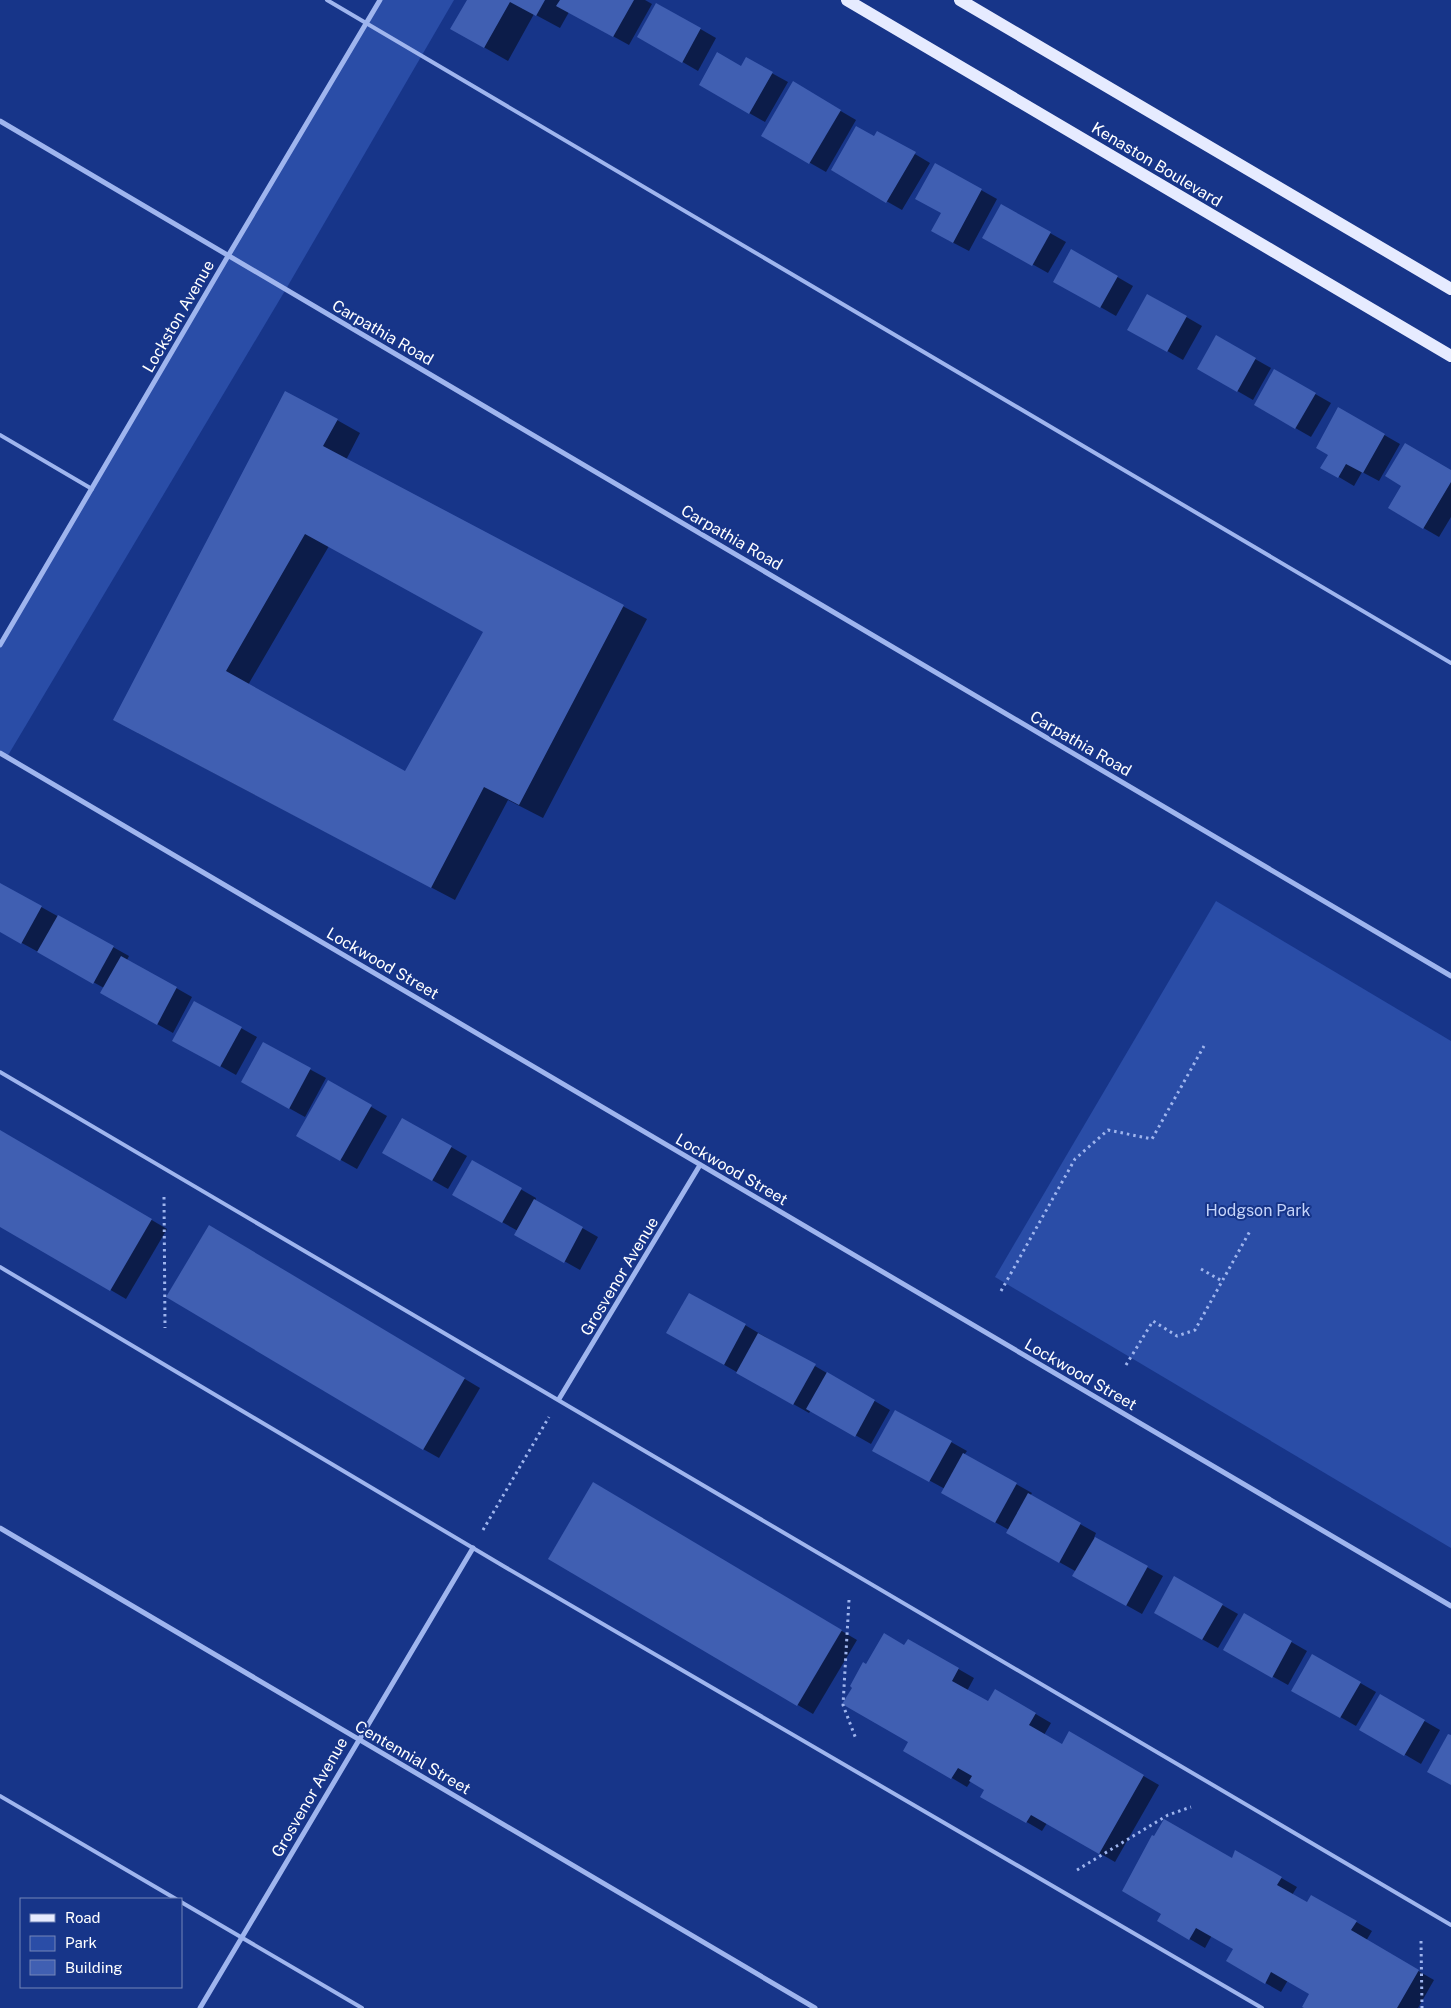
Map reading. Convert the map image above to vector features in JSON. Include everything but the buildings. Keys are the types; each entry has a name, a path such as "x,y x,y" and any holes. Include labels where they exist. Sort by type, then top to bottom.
{"main road":[{"name":"Kenaston Boulevard","path":"847,0 1451,356"},
{"path":"960,0 1451,289"}],"street":[{"name":"Lockston Avenue","path":"0,645 380,0"},
{"name":"Carpathia Road","path":"0,121 1451,976"},
{"name":"Lockwood Street","path":"0,753 1451,1606"},
{"name":"Grosvenor Avenue","path":"559,1400 700,1165"},
{"name":"Centennial Street","path":"0,1528 815,2008"},
{"name":"Grosvenor Avenue","path":"200,2008 473,1548"}],"lane":[{"path":"327,0 1451,663"},
{"path":"0,435 92,489"},
{"path":"0,1072 1451,1925"},
{"path":"0,1267 473,1548 1262,2008"},
{"path":"0,1796 174,1898"},
{"path":"182,1903 362,2008"}],"path":[{"path":"1001,1292 1075,1159 1108,1130 1152,1139 1204,1046"},
{"path":"164,1197 165,1328"},
{"path":"1126,1365 1153,1321 1177,1336 1195,1330 1250,1231"},
{"path":"1201,1269 1222,1281"},
{"path":"473,1548 559,1400"},
{"path":"849,1600 842,1705 856,1739"},
{"path":"1077,1870 1168,1816 1191,1807"},
{"path":"1420,1941 1422,2008"}],"green space":[{"path":"380,0 454,0 286,289 7,757 0,753 0,645"},
{"name":"Hodgson Park","path":"1216,901 1451,1041 1451,1548 995,1277"}]}
